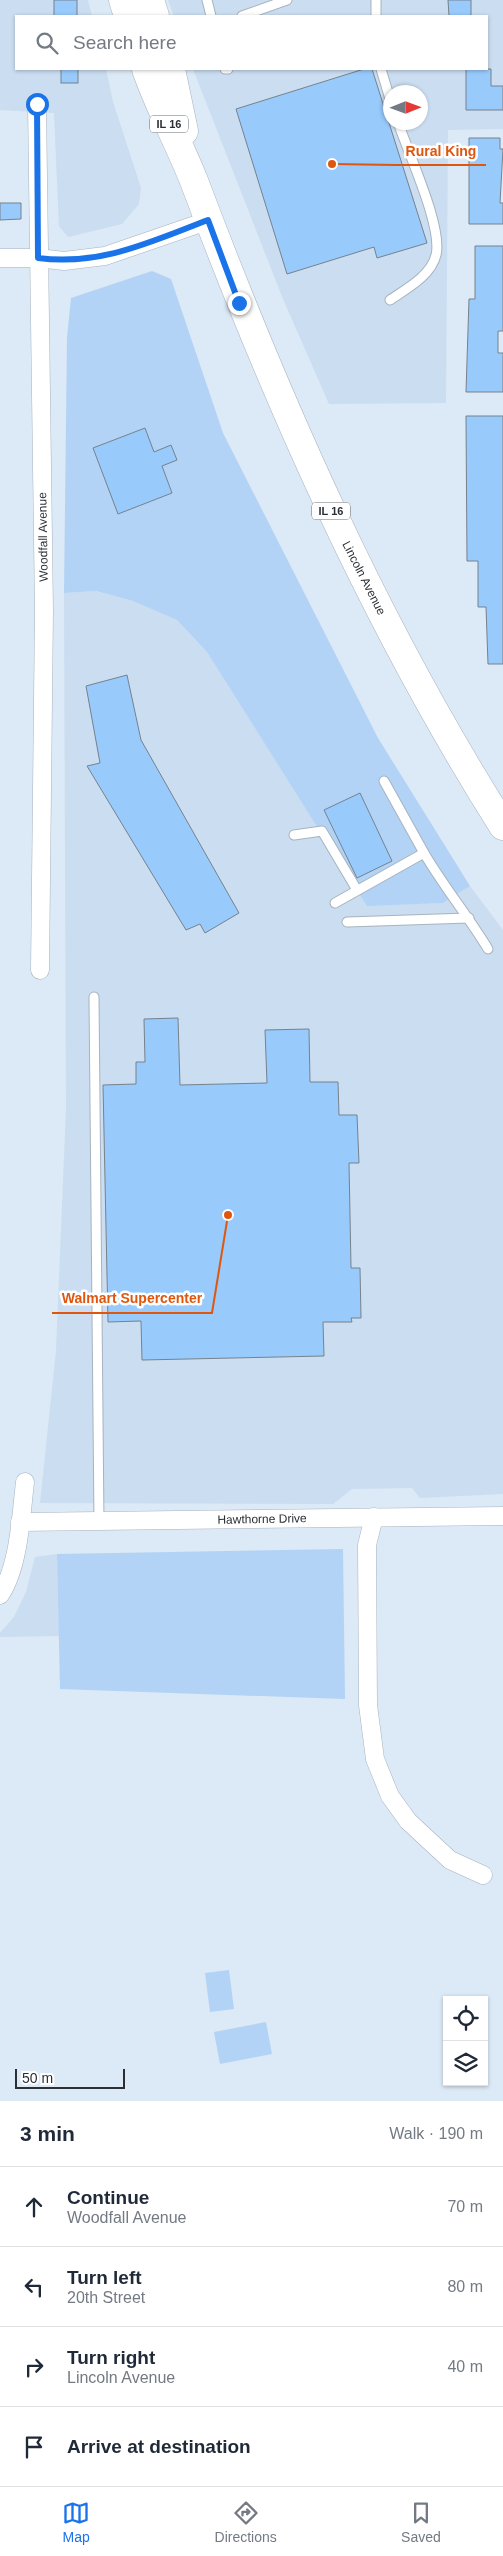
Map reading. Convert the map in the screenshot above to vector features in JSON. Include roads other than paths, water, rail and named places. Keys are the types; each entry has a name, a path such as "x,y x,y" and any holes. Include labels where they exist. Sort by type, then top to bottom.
{"main road":[{"path":"123,0 128,15"},
{"path":"150,0 155,15"},
{"name":"Lincoln Avenue","path":"146,70 193,180 281,402 330,510 380,610 436,713 503,826"},
{"name":"Lincoln Avenue","path":"171,70 193,180"}],"street":[{"name":"Woodfall Avenue","path":"37,104 44,611 40,970"},
{"path":"0,258 38,258 64,261 105,256 208,220"},
{"path":"0,1595 5,1587 12,1562 25,1482"},
{"name":"Hawthorne Drive","path":"20,1522 100,1523 503,1516"},
{"path":"374,1517 367,1545 368,1705 375,1759 390,1796 408,1821 427,1841 450,1860 483,1875"}],"lane":[{"path":"207,0 211,15"},
{"path":"245,15 287,0"},
{"path":"373,15 376,0"},
{"path":"381,70 386,85"},
{"path":"390,300 414,283 428,269 436,255 437,242 434,224 401,130"},
{"path":"384,781 424,853 488,949"},
{"path":"294,835 322,831 357,890"},
{"path":"335,903 424,853"},
{"path":"347,922 469,918"},
{"path":"94,997 100,1523"}],"place":[{"name":"Rural King","path":"332,164"},
{"name":"Walmart Supercenter","path":"228,1215"}]}
